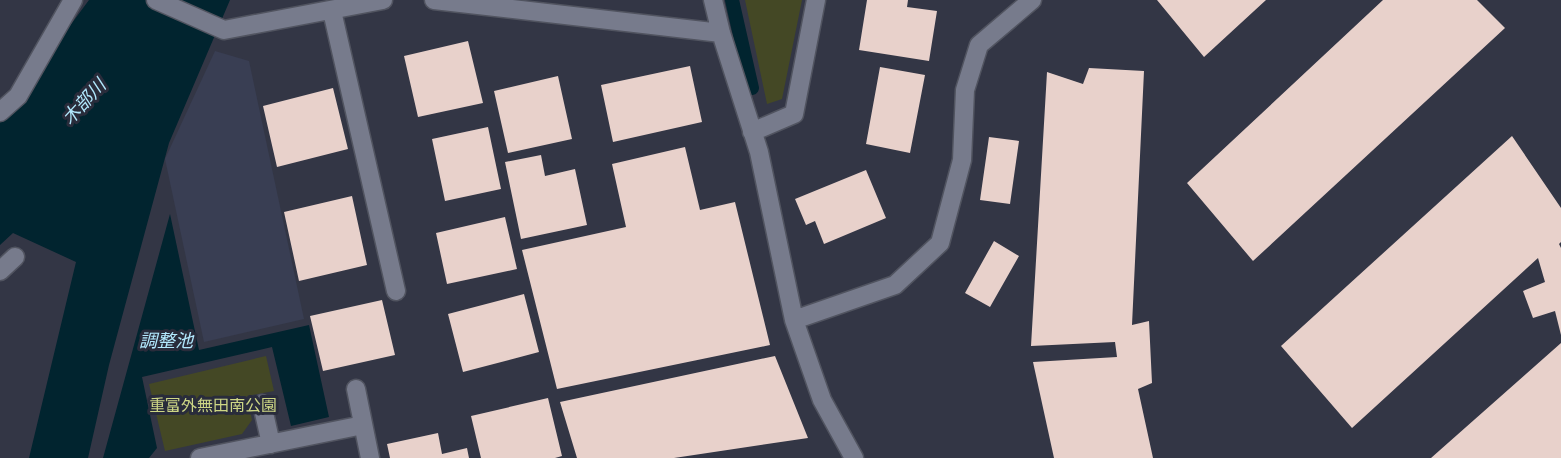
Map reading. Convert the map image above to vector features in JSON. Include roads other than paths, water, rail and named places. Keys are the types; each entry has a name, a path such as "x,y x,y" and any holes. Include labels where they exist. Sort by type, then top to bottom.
{"street":[{"path":"0,112 18,96 73,0"},
{"path":"156,0 224,30 383,0"},
{"path":"434,0 721,33"},
{"path":"713,0 721,33 759,153 794,320 822,400 854,458"},
{"path":"752,132 794,114 816,0"},
{"path":"794,320 895,285 940,243 962,160 965,90 979,45 1032,0"},
{"path":"332,11 396,291"},
{"path":"0,271 15,257"},
{"path":"356,389 370,458"},
{"path":"262,404 271,444"},
{"path":"201,458 363,425"}],"water":[{"name":"木部川","path":"89,0 230,0 169,143 109,365 88,458 29,458 76,262 13,233 0,245 0,113 18,96"},
{"name":"調整池","path":"170,214 199,350 309,325 329,417 291,426 272,347 142,377 157,448 149,458 103,458"}],"waterway":[{"path":"732,0 752,88"}],"park label":[{"name":"重富外無田南公園","path":"213,405"}]}
